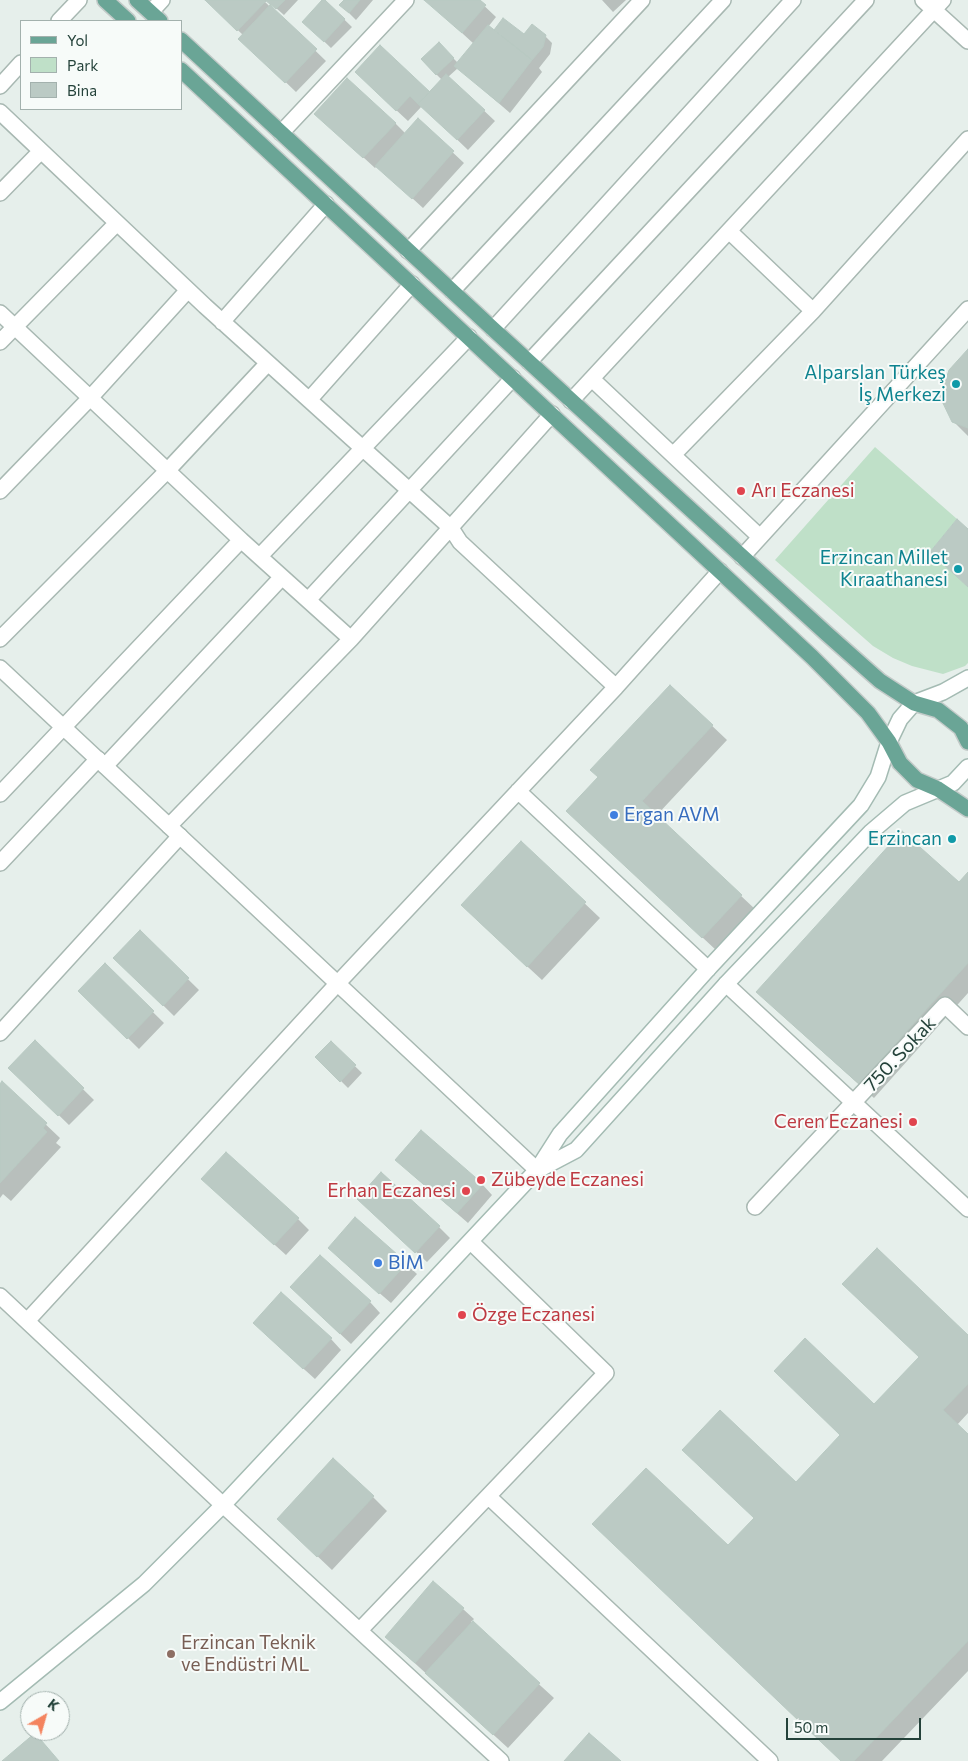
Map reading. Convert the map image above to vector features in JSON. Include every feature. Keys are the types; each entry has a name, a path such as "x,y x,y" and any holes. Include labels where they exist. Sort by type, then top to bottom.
{"main road":[{"path":"105,0 127,20"},
{"path":"138,0 156,17"},
{"path":"182,41 492,329 742,557 880,680 914,703 938,710 961,728 968,742"},
{"path":"182,71 812,657 868,713 889,742 900,763 917,780 938,789 968,809"}],"street":[{"path":"61,20 79,0"},
{"path":"156,17 162,0"},
{"path":"281,133 406,0"},
{"path":"408,251 642,0"},
{"path":"452,291 723,0"},
{"path":"492,329 793,0"},
{"path":"529,362 866,0"},
{"path":"572,401 729,231 934,3 968,41"},
{"path":"0,86 20,64"},
{"path":"0,112 222,322 451,528 460,542 616,687"},
{"path":"673,455 813,311 968,139"},
{"path":"0,193 41,151"},
{"path":"222,322 326,204"},
{"path":"0,342 117,223"},
{"path":"729,231 813,311"},
{"path":"309,400 412,284"},
{"path":"0,491 90,398 188,290"},
{"path":"742,557 968,309"},
{"path":"0,313 242,540 351,639"},
{"path":"260,556 469,337"},
{"path":"0,639 168,471 268,363"},
{"path":"308,600 513,378"},
{"path":"592,379 760,537"},
{"path":"0,1033 174,831 351,639 552,414"},
{"path":"0,794 242,540"},
{"path":"27,1321 337,984 616,687 720,571"},
{"path":"0,864 282,577"},
{"path":"0,668 537,1170"},
{"path":"0,1702 144,1584 224,1506 537,1170 560,1134 708,969 861,805 878,777 889,742 900,718 914,703 943,692 968,678"},
{"path":"537,1170 576,1150 726,984 871,832 905,803 954,783 968,767"},
{"path":"518,791 708,969"},
{"path":"726,984 968,1210"},
{"name":"750. Sokak","path":"854,1103 945,1006 968,1027"},
{"path":"755,1207 854,1103"},
{"path":"360,1630 606,1373 471,1242"},
{"path":"0,1296 224,1506 501,1761"},
{"path":"489,1497 770,1761"}],"green space":[{"path":"875,447 957,519 930,552 968,587 968,663 965,666 943,674 912,666 893,658 873,646 775,560"}],"building":[{"path":"205,0 265,0 266,1 237,31"},
{"path":"265,0 285,0 276,9"},
{"path":"322,0 325,0 345,19 324,42 302,22"},
{"path":"344,0 360,0 349,13 339,5"},
{"path":"424,0 480,0 486,5 462,33"},
{"path":"270,5 317,49 285,83 238,39"},
{"path":"503,18 524,34 532,24 546,35 543,47 532,60 494,30"},
{"path":"488,25 532,60 499,103 454,66"},
{"path":"439,42 454,58 436,75 421,59"},
{"path":"380,45 430,92 418,104 410,96 396,111 355,72"},
{"path":"446,74 485,110 457,140 418,104"},
{"path":"347,78 396,123 363,158 314,114"},
{"path":"418,118 454,151 412,199 375,166"},
{"name":"Alparslan Türkeş İş Merkezi","path":"968,349 968,428 952,422 940,397 949,370"},
{"name":"Erzincan Millet Kıraathanesi","path":"957,519 968,529 968,587 930,552"},
{"name":"Ergan AVM","path":"670,685 713,725 642,801 742,895 702,938 566,811 598,777 590,770"},
{"path":"902,831 959,882 968,872 968,963 859,1084 756,992"},
{"path":"521,841 586,902 527,967 461,905"},
{"path":"140,930 189,978 163,1006 113,958"},
{"path":"105,963 154,1011 127,1039 78,991"},
{"path":"35,1040 84,1088 58,1116 8,1068"},
{"path":"331,1041 356,1065 340,1082 315,1057"},
{"path":"2,1081 47,1123 43,1128 47,1132 0,1183 0,1084"},
{"path":"421,1130 483,1184 457,1213 395,1160"},
{"path":"226,1152 299,1218 274,1245 201,1179"},
{"path":"381,1172 440,1226 415,1253 357,1199"},
{"path":"355,1217 407,1263 379,1294 328,1248"},
{"path":"877,1248 968,1335 968,1384 943,1410 968,1434 968,1641 854,1761 841,1761 592,1524 646,1468 728,1545 754,1518 682,1450 720,1410 796,1482 840,1435 774,1371 805,1338 874,1404 919,1357 842,1284"},
{"path":"320,1255 371,1301 340,1334 290,1287"},
{"path":"281,1292 332,1338 303,1369 253,1323"},
{"path":"333,1458 374,1496 317,1557 277,1519"},
{"path":"433,1581 464,1608 415,1663 385,1637"},
{"path":"473,1621 540,1683 493,1735 425,1673"},
{"path":"589,1733 621,1761 564,1761"},
{"path":"26,1741 42,1741 59,1761 2,1761"}],"place":[{"name":"Alparslan Türkeş İş Merkezi","path":"956,384"},
{"name":"Arı Eczanesi","path":"741,491"},
{"name":"Erzincan Millet Kıraathanesi","path":"958,569"},
{"name":"Ergan AVM","path":"614,815"},
{"name":"Erzincan","path":"952,839"},
{"name":"Ceren Eczanesi","path":"913,1122"},
{"name":"Zübeyde Eczanesi","path":"481,1180"},
{"name":"Erhan Eczanesi","path":"466,1191"},
{"name":"BİM","path":"378,1263"},
{"name":"Özge Eczanesi","path":"462,1315"},
{"name":"Erzincan Teknik ve Endüstri ML","path":"171,1654"}]}
